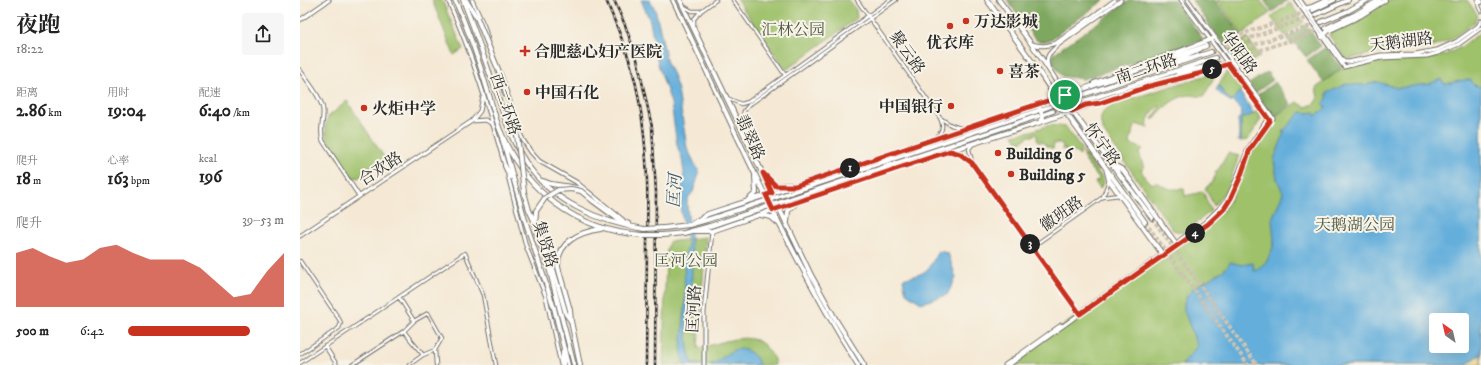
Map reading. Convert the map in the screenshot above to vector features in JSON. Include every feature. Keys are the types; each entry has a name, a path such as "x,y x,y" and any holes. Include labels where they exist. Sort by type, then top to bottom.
{"main road":[{"name":"西二环路","path":"454,0 485,82 500,130 520,166 534,185 544,195 581,220 603,229 624,234 643,235 693,232"},
{"name":"西二环路","path":"462,0 474,27 514,142 526,163 554,193 570,204 584,211 618,224 636,228 664,228 690,225"},
{"path":"468,0 500,74 515,118 524,192 529,210 538,228 566,314 571,321"},
{"name":"翡翠路","path":"673,0 755,174 812,289 858,365"},
{"name":"翡翠路","path":"680,0 772,193 826,300 864,365"},
{"name":"怀宁路","path":"987,0 1036,67 1055,98 1145,222"},
{"name":"怀宁路","path":"999,0 1049,70 1065,95 1072,111 1152,218"},
{"path":"1304,9 1327,0"},
{"path":"1324,6 1334,0"},
{"path":"1313,10 1338,0"},
{"path":"1315,16 1348,0"},
{"path":"1321,22 1348,11 1367,0"},
{"path":"1348,11 1328,27 1356,14 1379,0"},
{"path":"1323,35 1328,31 1360,16 1385,0"},
{"path":"1078,91 1099,81 1213,39"},
{"path":"1164,68 1206,46"},
{"path":"690,225 708,214 963,130 1200,49"},
{"name":"南二环路","path":"1082,95 1211,52"},
{"name":"南二环路","path":"1085,103 1216,58"},
{"path":"1085,103 1100,103 1150,86 1198,74 1230,63"},
{"path":"693,232 712,232 796,202 1041,122 1072,111 1085,103 1219,64 1157,78"},
{"path":"1035,105 1039,107 1043,117 1041,122"},
{"path":"1043,109 1051,106"},
{"path":"690,225 1036,111"},
{"path":"1045,114 1053,111"},
{"path":"693,232 1038,116"},
{"name":"集贤路","path":"500,130 518,195 554,308 568,365"},
{"path":"908,154 932,140"},
{"path":"880,174 909,159 940,154"},
{"path":"872,160 903,156"},
{"path":"1112,164 1123,170 1177,244"},
{"path":"505,166 518,195"},
{"path":"1106,168 1109,180 1162,254"},
{"path":"763,173 776,186 795,186"},
{"path":"747,201 756,193 755,174"},
{"path":"539,178 551,184 578,188 590,194"},
{"path":"574,365 551,266 535,229 536,211 545,198 558,190 571,189 581,191 619,220 636,228"},
{"path":"787,222 788,211 796,202"},
{"path":"761,215 771,217 781,226"},
{"path":"580,365 570,310 558,267 560,254 567,243 576,235 586,231 603,229"},
{"path":"562,365 564,347"}],"street":[{"path":"300,20 329,0"},
{"path":"448,0 484,96 505,166 526,246 546,297 562,365"},
{"path":"472,0 484,26 501,84 523,140 531,152 539,161 576,182 620,218 636,228"},
{"path":"694,30 694,19 701,11 716,0"},
{"path":"733,0 785,75"},
{"name":"聚云路","path":"857,0 940,118"},
{"path":"740,126 744,111 749,105 890,0"},
{"path":"727,98 741,104 748,102 869,17 896,0"},
{"path":"1030,43 1045,47 1056,42 1115,0"},
{"path":"1049,70 1046,59 1058,45 1121,0"},
{"name":"华阳路","path":"1181,0 1213,39"},
{"name":"华阳路","path":"1177,244 1208,224 1224,209 1240,178 1250,149 1270,118 1213,39 1188,0"},
{"path":"1296,0 1344,62 1346,67"},
{"path":"1300,0 1304,9"},
{"path":"1480,1 1479,7 1481,11"},
{"path":"682,6 692,11 701,11"},
{"name":"天鹅湖路","path":"1340,61 1344,62 1381,55 1415,54 1437,50 1457,41 1478,26 1481,21"},
{"name":"天鹅湖路","path":"1346,67 1381,58 1415,57 1438,53 1459,44 1481,28"},
{"path":"1323,35 1340,61 1346,67"},
{"path":"300,70 322,104 323,115 320,132 323,141 359,196"},
{"path":"472,121 480,111 484,96"},
{"path":"940,118 963,130"},
{"path":"932,140 938,136 942,129 943,124 940,118"},
{"path":"472,121 486,120 492,124"},
{"name":"合欢路","path":"300,236 472,121"},
{"path":"972,163 969,149 974,143"},
{"path":"950,151 960,154 972,163 1079,314"},
{"name":"徽班路","path":"1103,197 1109,180"},
{"name":"徽班路","path":"1032,247 1103,197 1120,196"},
{"name":"匡河路","path":"704,365 704,312 712,232"},
{"path":"1009,365 1177,244"},
{"path":"300,363 465,253 484,295 496,365"},
{"path":"300,261 341,324 339,328 300,354"},
{"path":"399,297 414,321"},
{"path":"352,365 404,331 414,321 428,313 442,338 435,350 436,365"},
{"path":"1005,365 1079,314"},
{"path":"404,331 423,355"},
{"path":"325,346 337,365"},
{"path":"409,365 423,355 435,350"}],"green space":[{"path":"432,0 442,0 463,49 454,55"},
{"name":"汇林公园","path":"737,0 849,0 856,10 857,18 786,70"},
{"path":"1007,0 1104,0 1050,40 1041,42 1034,38"},
{"path":"1130,0 1174,0 1203,39 1202,41 1083,79 1062,76 1053,63 1053,54"},
{"path":"1192,0 1215,0 1242,36 1226,48"},
{"path":"1217,0 1260,0 1270,13 1247,30 1247,32 1243,35"},
{"path":"1264,0 1288,0 1272,12"},
{"path":"1388,0 1467,0 1477,14 1475,22 1450,40 1430,48 1389,50 1348,59 1344,57 1329,35 1330,33 1367,15"},
{"path":"1290,3 1304,22 1285,36 1271,17"},
{"path":"1306,25 1321,46 1306,57 1295,43 1292,46 1287,39"},
{"name":"天鹅湖公园","path":"1481,32 1481,365 1009,365 1154,260 1208,224 1224,209 1231,198 1250,149 1273,118 1297,102 1306,107 1314,104 1318,98 1316,88 1344,67 1356,64 1395,60 1425,59 1445,55 1461,47"},
{"path":"1247,38 1260,56 1241,69 1228,51"},
{"path":"1326,47 1342,68 1323,82 1307,60"},
{"path":"1228,69 1243,90 1231,101 1224,94 1219,85"},
{"path":"1217,72 1204,96 1189,95 1178,98 1164,108 1153,120 1152,119 1160,108 1159,106 1149,118 1148,128 1136,124 1131,137 1130,144 1143,150 1139,153 1144,168 1141,170 1145,178 1153,184 1155,182 1170,189 1184,189 1185,196 1203,191 1211,211 1183,233 1173,230 1105,134 1101,124 1101,116 1106,110 1115,104"},
{"path":"1267,72 1273,80 1255,93 1249,84"},
{"path":"1275,82 1291,104 1273,117 1257,95"},
{"path":"347,101 386,160 358,178 352,177 333,150 326,133 328,117"},
{"path":"1259,111 1261,119 1248,140 1241,141 1241,119"},
{"path":"1050,125 1066,127 1081,148 1080,156 1075,152 1066,152 1065,148 1062,150 1063,144 1054,143 1053,149 1045,145 1042,141 1039,143 1037,135 1034,134 1033,136 1029,136 1019,143 1013,135"},
{"path":"1083,151 1104,180 1100,189 1095,182 1097,180 1098,182 1099,177 1093,173 1094,170 1091,170 1088,163 1085,162 1085,159 1083,158"},
{"path":"1228,153 1239,156 1227,189 1214,206 1205,188 1212,183 1216,174 1215,173"},
{"name":"匡河公园","path":"706,237 698,348 745,338 762,344 774,359 775,365 663,365 666,254 669,242"}],"sand":[{"path":"1481,354 1481,365 1466,365"}],"water":[{"path":"641,0 649,0 655,9 667,63 678,90 687,148 699,174 693,192 688,198 687,202 692,261 692,280 687,330 689,354 693,364 712,364 730,352 739,349 751,353 758,361 759,365 684,365 681,348 685,305 684,259 688,246 681,212 680,196 684,173 682,159 677,145 671,103 658,64 650,21"},
{"name":"天鹅湖公园","path":"1441,79 1444,84 1471,80 1474,85 1481,87 1481,354 1466,365 1182,365 1197,346 1184,310 1185,301 1189,293 1202,283 1219,274 1230,262 1242,265 1253,263 1254,270 1256,271 1267,261 1274,241 1272,219 1283,193 1277,179 1274,161 1284,130 1301,112 1314,112 1315,116 1326,108 1323,105 1327,98 1327,93 1346,84 1364,85 1378,82 1398,88 1429,84"},
{"path":"1219,85 1224,94 1231,101 1240,92 1254,114 1241,119 1241,141 1238,141 1238,119 1242,116 1241,111 1233,101 1231,103 1216,90"},
{"path":"938,251 948,253 956,278 947,295 921,303 906,293 903,279 922,273 929,268"}],"tunnel":[{"path":"1206,46 1307,12"},
{"path":"1211,52 1315,15"},
{"path":"1215,58 1317,24"},
{"path":"1220,64 1326,28"},
{"path":"1051,106 1082,95"},
{"path":"1053,111 1084,101"},
{"path":"1152,218 1257,365"},
{"path":"1145,222 1248,365"}],"railway":[{"path":"606,0 629,59 638,95 644,133 647,170 646,365"},
{"path":"614,0 637,59 652,127 656,192 655,365"}],"place":[{"name":"万达影城","path":"966,21"},
{"name":"优衣库","path":"950,26"},
{"name":"合肥慈心妇产医院","path":"525,51"},
{"name":"喜茶","path":"1000,71"},
{"name":"中国石化","path":"527,92"},
{"name":"中国银行","path":"951,106"},
{"name":"火炬中学","path":"364,108"},
{"name":"Building 6","path":"998,153"},
{"name":"Building 5","path":"1011,174"}],"route":[{"path":"1228,64 1270,121 1250,149 1240,178 1224,209 1208,224 1154,260 1080,314 972,163 965,157 955,152 950,151 773,210 766,195 772,193 763,173 776,186 795,186 1065,95 1072,111 1086,105 1100,103 1150,86 1198,74 1228,64"}],"water label":[{"name":"匡河","path":"674,191"}]}
